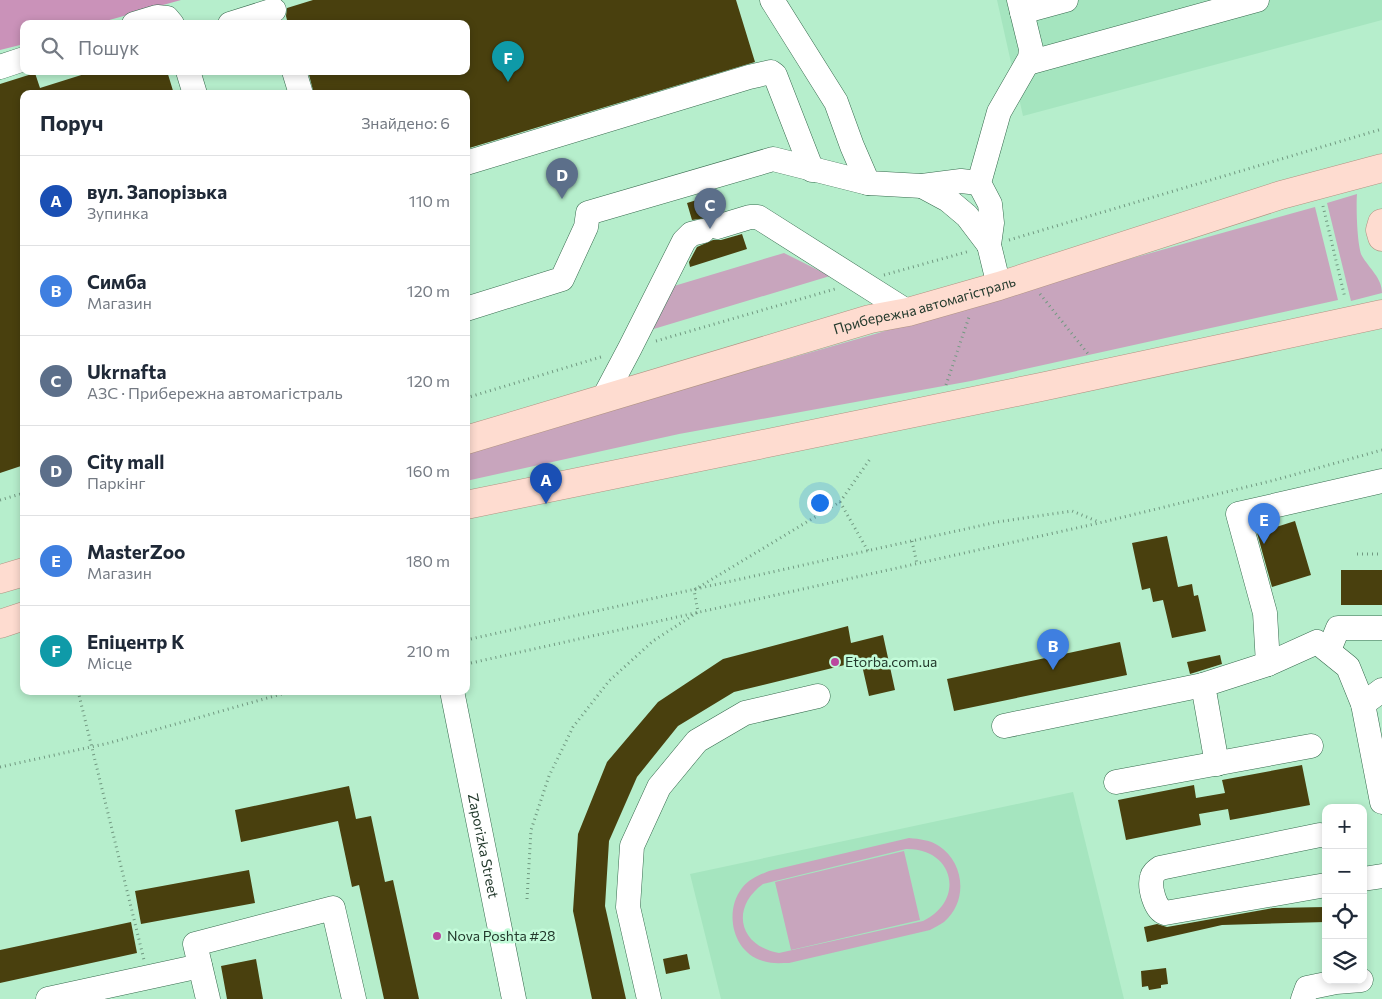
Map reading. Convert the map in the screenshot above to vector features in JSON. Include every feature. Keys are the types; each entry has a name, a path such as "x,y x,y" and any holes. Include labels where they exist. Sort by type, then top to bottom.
{"main road":[{"name":"Прибережна автомагістраль","path":"470,439 870,319 908,312 999,286 1281,195 1382,168"},
{"path":"1382,223 1380,230 1382,237"},
{"path":"470,503 1041,387 1382,314"},
{"path":"0,579 20,573"},
{"path":"0,624 20,617"}],"street":[{"path":"772,0 836,102 868,183"},
{"path":"999,286 990,245 992,223 990,204 979,183 999,112 1030,58 1031,50 1020,6 1066,0"},
{"path":"1028,63 1257,0"},
{"path":"244,20 275,11"},
{"path":"147,20 156,17 167,18 169,20"},
{"path":"0,67 20,60"},
{"path":"470,161 757,74 771,72 775,75 812,170"},
{"path":"189,75 194,90"},
{"path":"295,75 300,90"},
{"path":"470,308 562,280 586,227 588,213 773,159 868,183 922,186 961,181 979,183"},
{"path":"922,186 948,200 967,216 990,245"},
{"path":"603,399 684,241 692,234 750,217 758,217 908,312"},
{"path":"1268,664 1265,613 1238,514 1382,481"},
{"path":"1329,650 1338,628 1382,628"},
{"path":"1004,726 1203,685 1268,664 1317,642 1348,667 1363,704 1382,802"},
{"path":"1203,685 1217,764"},
{"path":"1363,704 1382,690"},
{"name":"Zaporizka Street","path":"453,695 514,999"},
{"path":"649,999 628,907 632,846 659,787 697,741 745,713 818,696"},
{"path":"1116,782 1312,746"},
{"path":"1322,835 1160,868 1154,873 1151,880 1156,906 1160,912 1165,913 1322,886"},
{"path":"1367,878 1382,876"},
{"path":"208,999 195,944 333,908 354,999"},
{"path":"48,999 200,966"},
{"path":"1367,980 1382,979"},
{"path":"1303,999 1307,988 1326,984"}],"path":[{"path":"470,397 630,348 990,245 1382,129"},
{"path":"1322,205 1345,298"},
{"path":"1038,293 1090,356"},
{"path":"945,385 970,313"},
{"path":"471,663 1100,523 1275,480 1382,450"},
{"path":"694,590 840,502 870,459"},
{"path":"0,500 20,494"},
{"path":"840,502 868,551"},
{"path":"470,639 997,522 1072,511 1100,523"},
{"path":"912,541 917,564"},
{"path":"1358,554 1382,554"},
{"path":"694,590 698,612"},
{"path":"526,899 530,830 549,776 573,727 610,681 653,641 698,612"},
{"path":"79,695 149,977"},
{"path":"0,767 91,746 277,695"}],"shaded area":[{"path":"0,0 181,0 109,20 20,20 20,45 0,50"},
{"path":"997,0 1382,0 1382,20 1023,116"},
{"path":"1357,194 1357,226 1360,251 1378,278 1382,293 1351,301 1327,203"},
{"path":"1315,207 1338,300 971,381 679,434 470,480 470,450 875,334 1033,286"},
{"path":"784,253 830,276 647,331 674,286"},
{"path":"1073,792 1124,999 721,999 690,874"},
{"path":"909,838 936,844 948,853 958,872 960,894 952,914 944,922 930,930 789,963 770,963 752,956 744,949 734,930 733,919 736,897 742,888 751,880 769,871","holes":["906,849 922,851 935,857 944,866 949,877 949,889 945,901 937,912 923,921 779,953 765,949 755,943 748,934 744,925 743,915 746,904 763,884"]},
{"path":"904,851 920,920 791,950 775,882"}],"building":[{"path":"313,0 736,0 755,62 470,148 470,90 313,90 309,75 470,75 470,20 287,20 287,8"},
{"path":"29,75 36,75 40,88 81,75 168,75 173,90 20,90 20,466 0,473 0,84"},
{"path":"716,194 722,211 707,218 692,220 687,203"},
{"path":"742,234 747,249 690,267 689,262 697,247 713,240 721,240"},
{"path":"1295,521 1311,575 1272,587 1257,533"},
{"path":"1167,536 1178,587 1192,584 1194,596 1198,595 1206,631 1172,638 1163,600 1153,602 1150,588 1142,590 1132,543"},
{"path":"1341,570 1382,570 1382,605 1341,605"},
{"path":"848,626 851,643 883,635 895,690 869,696 861,661 734,692 678,726 637,777 609,841 605,906 626,999 592,999 573,911 578,834 607,762 658,702 723,659"},
{"path":"1120,642 1127,675 954,711 947,679"},
{"path":"1220,655 1222,664 1190,674 1187,662"},
{"path":"1302,765 1310,805 1230,820 1228,809 1199,814 1201,825 1126,840 1118,800 1194,785 1196,798 1225,793 1222,780"},
{"path":"349,786 356,819 371,816 385,882 393,880 419,999 384,999 359,885 352,887 338,821 241,842 235,810"},
{"path":"249,870 255,903 141,924 135,891"},
{"path":"1322,907 1322,922 1222,925 1147,942 1144,927 1157,924 1167,927 1273,908"},
{"path":"131,922 137,953 0,983 0,950"},
{"path":"687,954 690,969 666,974 663,959"},
{"path":"256,959 263,999 227,999 221,966"},
{"path":"1166,968 1168,984 1161,985 1161,988 1149,990 1148,986 1142,987 1141,971"}],"place":[{"name":"Епіцентр К","path":"508,82"},
{"name":"City mall","path":"562,199"},
{"name":"Ukrnafta","path":"710,229"},
{"name":"вул. Запорізька","path":"546,504"},
{"name":"MasterZoo","path":"1264,544"},
{"name":"Etorba.com.ua","path":"835,662"},
{"name":"Симба","path":"1053,670"},
{"name":"Nova Poshta #28","path":"437,936"}]}
